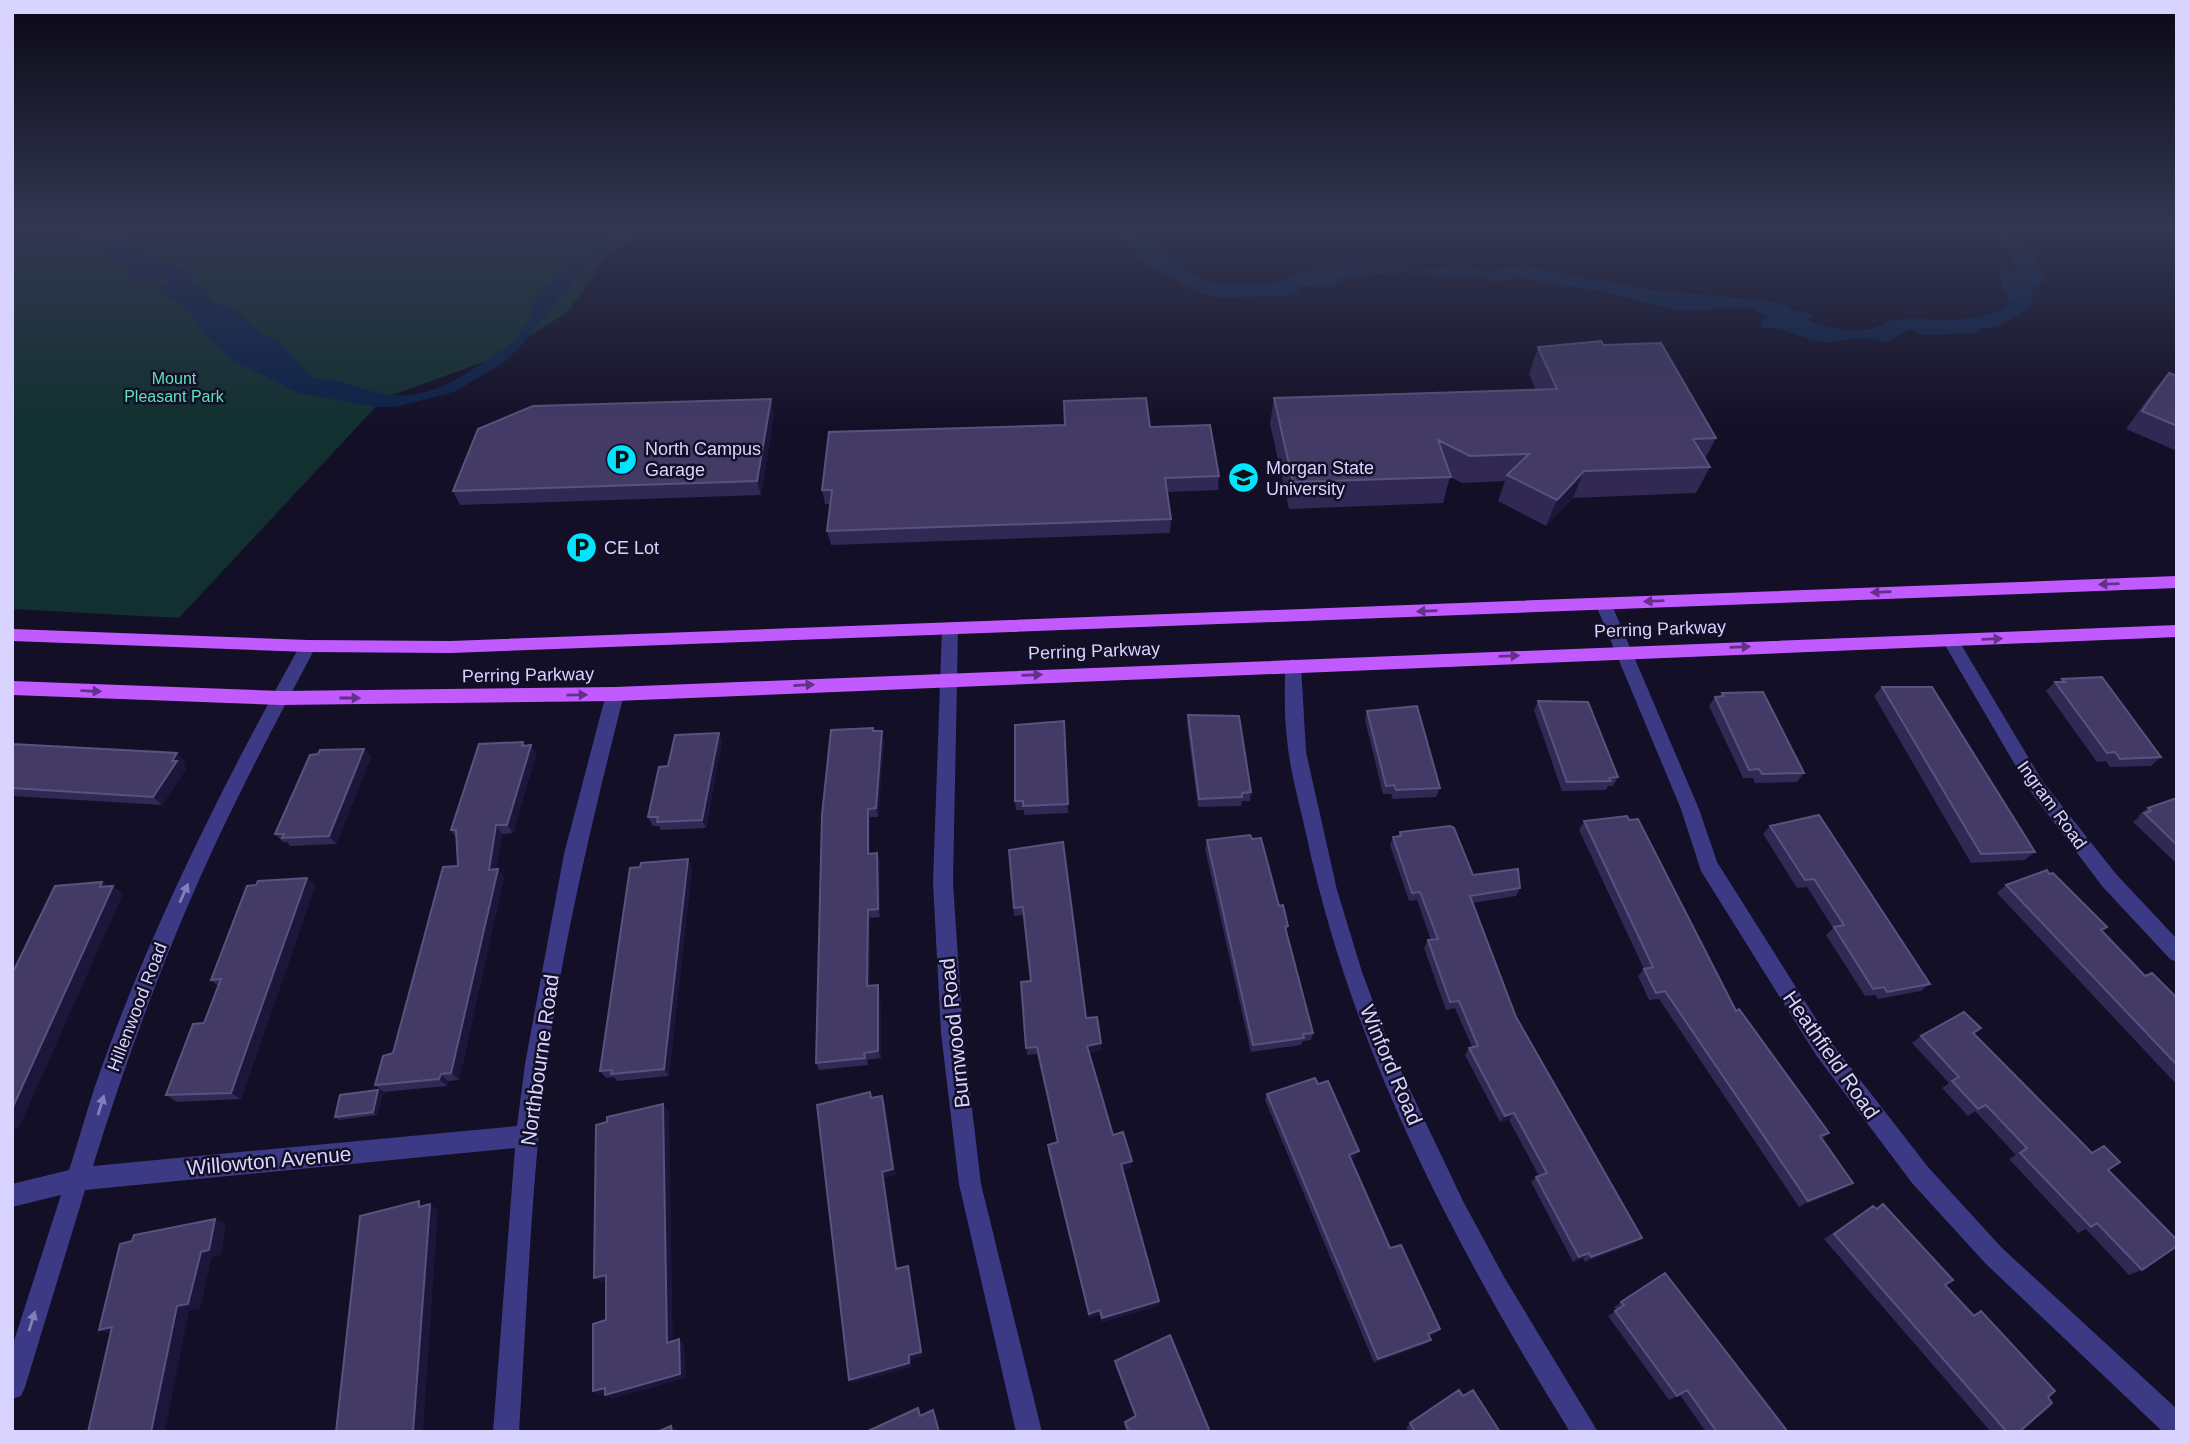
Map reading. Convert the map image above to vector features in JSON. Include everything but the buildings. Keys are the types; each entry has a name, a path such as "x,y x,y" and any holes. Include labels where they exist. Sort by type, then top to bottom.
{"main road":[{"name":"Perring Parkway","path":"12,635 308,646 451,647 2177,582"},
{"name":"Perring Parkway","path":"12,688 281,698 615,694 1293,664 2177,631"}],"street":[{"name":"Heathfield Road","path":"1603,603 1690,809 1708,865 1823,1048 1920,1175 1994,1256 2177,1427"},
{"name":"Burnwood Road","path":"950,628 943,883 952,1033 970,1184 1029,1432"},
{"name":"Ingram Road","path":"1951,640 2037,788 2109,880 2177,953"},
{"name":"Hillenwood Road","path":"12,1387 112,1069 158,952 229,796 308,646"},
{"name":"Winford Road","path":"1293,664 1295,733 1316,846 1335,921 1375,1035 1468,1234 1499,1293 1584,1432"},
{"name":"Northbourne Road","path":"506,1432 527,1136 536,1064 574,854 615,694"},
{"name":"Willowton Avenue","path":"12,1196 79,1179 527,1136"}],"green space":[{"name":"Mount Pleasant Park","path":"12,292 581,292 568,312 492,359 384,398 179,618 12,609"}],"water":[{"path":"162,292 205,292 216,304 232,307 260,333 278,340 311,377 398,395 430,391 462,376 515,340 525,327 533,305 542,292 565,292 519,348 503,363 454,392 395,407 377,407 299,393 232,360 202,331 188,310"},
{"path":"1198,292 1300,293 1296,295 1220,298"},
{"path":"1606,292 1679,292 1785,303 1791,309 1814,316 1808,319 1817,324 1861,330 1900,319 1982,316 2010,304 2004,292 2033,292 2030,307 1997,327 1980,329 1976,333 1925,335 1910,329 1885,343 1865,338 1822,342 1777,329 1760,328 1762,320 1769,318 1750,307 1679,311"}],"place":[{"name":"North Campus Garage","path":"622,459"},
{"name":"Morgan State University","path":"1243,478"},
{"name":"CE Lot","path":"581,548"}]}
